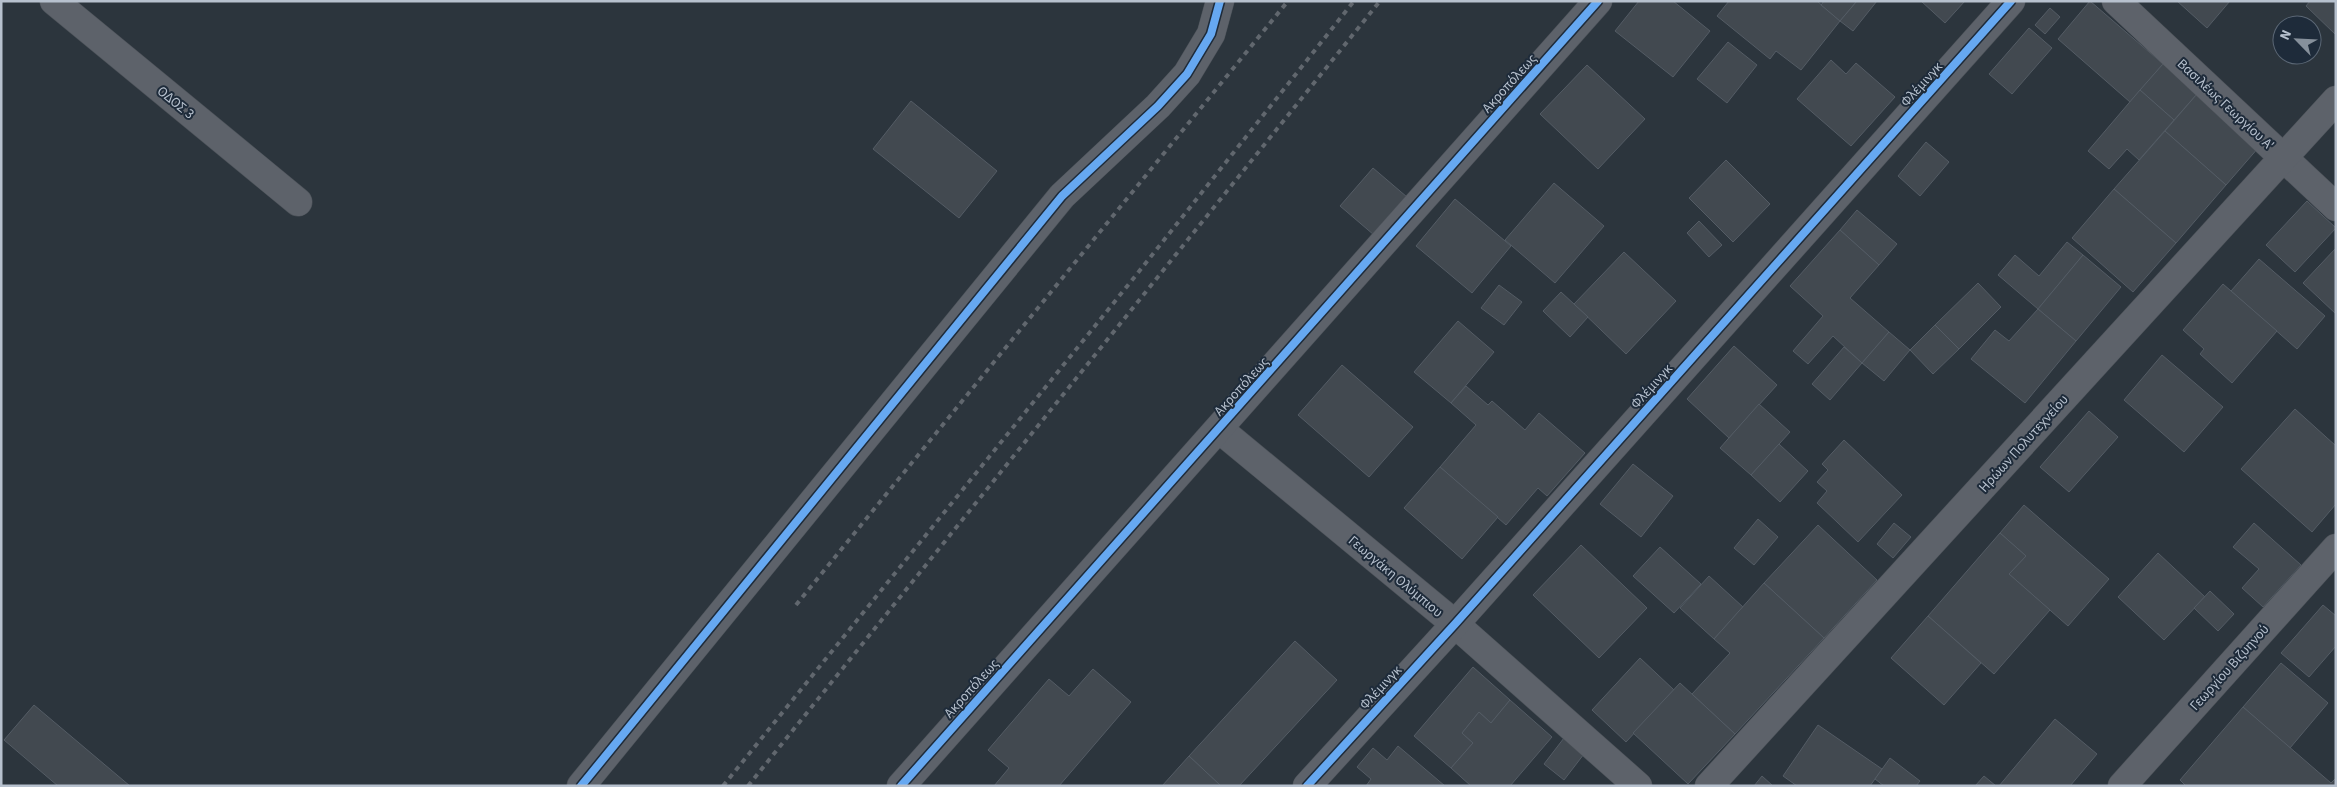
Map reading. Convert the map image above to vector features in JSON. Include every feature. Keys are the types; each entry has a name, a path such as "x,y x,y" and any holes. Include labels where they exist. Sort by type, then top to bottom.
{"street":[{"name":"ΟΔΟΣ 3","path":"54,1 298,202"},
{"path":"581,786 1062,196 1158,106 1186,74 1211,34 1220,1"},
{"name":"Ακροπόλεως","path":"901,786 1598,1"},
{"name":"Φλέμινγκ","path":"1307,786 1455,624 2011,1"},
{"name":"Βασιλέως Γεωργίου Α'","path":"2116,1 2336,207"},
{"name":"Ηρώων Πολυτεχνείου","path":"1709,786 2336,100"},
{"name":"Γεωργάκη Ολύμπιου","path":"1219,429 1455,624 1638,786"},
{"name":"Γεωργίου Βιζυηνού","path":"2122,786 2336,548"}],"building":[{"path":"1639,1 1673,1 1710,31 1673,77 1615,31"},
{"path":"1729,1 1817,1 1840,21 1801,70 1776,51 1770,59 1717,16"},
{"path":"1824,1 1857,1 1840,21 1821,5"},
{"path":"1857,1 1877,1 1853,31 1840,21"},
{"path":"1921,1 1965,1 1945,23"},
{"path":"2090,1 2163,64 2130,102 2058,39"},
{"path":"2177,1 2230,1 2207,28"},
{"path":"2310,1 2336,1 2336,35 2322,21 2322,15 2315,15 2306,6"},
{"path":"2050,8 2060,17 2045,34 2035,25"},
{"path":"2029,28 2052,48 2012,94 1989,74"},
{"path":"1728,42 1757,65 1727,103 1697,79"},
{"path":"1831,60 1846,74 1856,63 1895,97 1851,146 1797,99"},
{"path":"2163,64 2197,94 2174,120 2140,90"},
{"path":"1587,65 1645,119 1598,169 1540,114"},
{"path":"2140,90 2174,120 2139,160 2127,149 2109,169 2088,151"},
{"path":"2197,94 2259,147 2226,185 2165,131"},
{"path":"911,101 997,171 959,218 873,149"},
{"path":"2165,131 2226,185 2176,243 2114,189"},
{"path":"1926,142 1949,162 1920,196 1898,176"},
{"path":"1726,160 1770,204 1733,242 1689,198"},
{"path":"1373,168 1407,197 1374,235 1340,206"},
{"path":"1554,183 1604,226 1555,283 1505,240"},
{"path":"2114,189 2176,243 2133,292 2072,238"},
{"path":"1455,199 1511,246 1472,293 1416,246"},
{"path":"2307,201 2336,228 2295,272 2266,245"},
{"path":"1857,210 1897,244 1879,265 1840,230"},
{"path":"1699,221 1722,245 1709,257 1687,233"},
{"path":"1840,230 1879,265 1850,298 1889,332 1862,363 1833,336 1808,364 1793,351 1823,316 1790,286"},
{"path":"2067,242 2083,255 2038,309 1998,275 2015,255 2039,276"},
{"path":"2336,248 2336,314 2303,283"},
{"path":"1624,252 1676,301 1626,354 1574,304"},
{"path":"2083,255 2121,287 2076,341 2038,309"},
{"path":"2259,259 2325,316 2297,349 2231,291"},
{"path":"1978,283 2001,307 1959,349 1935,325"},
{"path":"2223,284 2277,331 2232,383 2200,354 2204,349 2183,330"},
{"path":"1499,285 1522,302 1504,325 1481,308"},
{"path":"1561,292 1588,317 1570,337 1543,311"},
{"path":"2038,309 2076,341 2025,403 1971,359 1995,330 2009,341"},
{"path":"1458,321 1494,352 1451,403 1414,372"},
{"path":"1935,325 1959,349 1933,374 1910,350"},
{"path":"1889,332 1910,350 1884,381 1862,363"},
{"path":"1734,346 1777,385 1729,438 1687,399"},
{"path":"1844,347 1862,363 1830,400 1812,384"},
{"path":"2162,355 2223,407 2184,452 2124,400"},
{"path":"1342,365 1413,427 1369,477 1298,415"},
{"path":"1466,386 1488,405 1492,401 1525,430 1539,413 1585,453 1547,496 1538,488 1506,525 1440,467 1476,425 1451,403"},
{"path":"1759,404 1790,432 1751,475 1720,448"},
{"path":"2295,409 2336,446 2336,504 2312,532 2241,469"},
{"path":"2089,411 2118,437 2069,492 2040,467"},
{"path":"1844,440 1902,495 1858,542 1817,503 1827,491 1817,482 1828,470 1822,464"},
{"path":"1779,444 1808,471 1780,502 1751,475"},
{"path":"1633,464 1673,496 1641,537 1600,504"},
{"path":"1440,467 1498,517 1462,559 1404,508"},
{"path":"2024,505 2109,579 2068,626 2009,574 2026,556 2000,533"},
{"path":"1758,519 1778,537 1754,565 1734,548"},
{"path":"1894,523 1911,537 1893,558 1877,544"},
{"path":"2254,523 2301,565 2263,607 2242,588 2259,569 2233,547"},
{"path":"1818,525 1877,580 1824,638 1764,583"},
{"path":"2000,533 2026,556 2009,574 2050,610 1994,674 1928,616"},
{"path":"1581,545 1647,608 1599,658 1533,595"},
{"path":"1660,547 1701,584 1674,613 1633,576"},
{"path":"2158,553 2205,597 2164,640 2118,597"},
{"path":"1709,576 1743,607 1714,639 1680,608"},
{"path":"1764,583 1824,638 1735,734 1692,694 1730,653 1714,639"},
{"path":"2210,591 2234,614 2218,631 2194,608"},
{"path":"2323,605 2336,616 2336,646 2309,677 2281,653"},
{"path":"1928,616 1981,663 1944,705 1891,658"},
{"path":"1295,641 1337,680 1239,786 1221,786 1189,756"},
{"path":"1640,658 1674,690 1626,742 1592,710"},
{"path":"2281,663 2328,703 2290,748 2243,707"},
{"path":"1473,667 1510,700 1491,723 1479,712 1462,733 1473,743 1451,768 1414,736"},
{"path":"1093,669 1131,702 1059,786 994,786 1009,768 988,750 1049,679 1069,696"},
{"path":"1680,683 1735,734 1688,784 1633,733"},
{"path":"1510,700 1552,737 1510,786 1471,786 1451,768 1473,743 1462,733 1479,712 1491,723"},
{"path":"34,705 130,786 58,786 4,740"},
{"path":"2243,707 2331,783 2336,778 2336,786 2186,786 2180,780"},
{"path":"2055,719 2097,754 2070,786 1999,786"},
{"path":"1818,725 1882,769 1870,786 1797,786 1783,776"},
{"path":"1564,738 1584,754 1564,780 1544,764"},
{"path":"1398,746 1445,786 1366,786 1371,779 1357,767 1373,748 1387,760"},
{"path":"1189,756 1221,786 1162,786"},
{"path":"1890,758 1920,781 1916,786 1884,786 1875,779"},
{"path":"1762,776 1773,786 1754,786"},
{"path":"1984,776 1996,786 1975,786"}],"railway":[{"path":"796,605 1288,1"},
{"path":"723,786 1137,274 1354,1"},
{"path":"748,786 1380,1"}],"cycle path":[{"path":"581,786 1062,196 1158,106 1187,74 1211,34 1220,1"},
{"path":"901,786 1598,1"},
{"path":"1307,786 1455,624 2011,1"}]}
